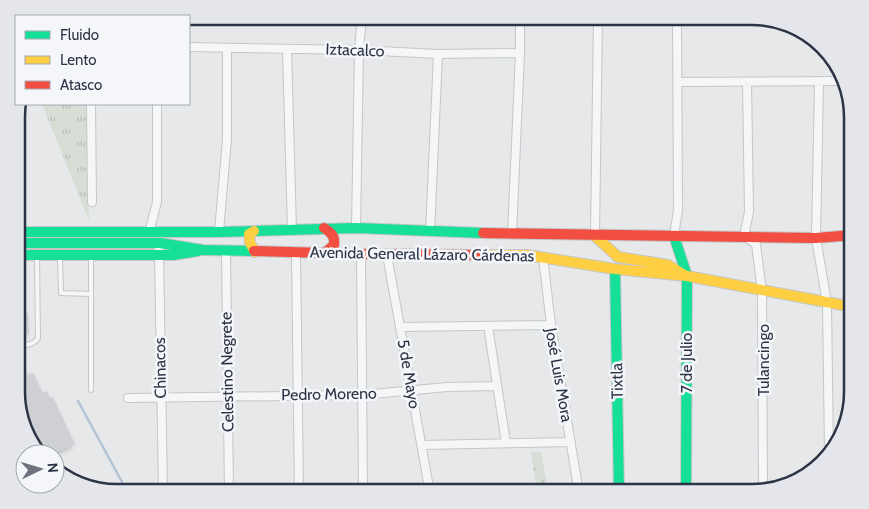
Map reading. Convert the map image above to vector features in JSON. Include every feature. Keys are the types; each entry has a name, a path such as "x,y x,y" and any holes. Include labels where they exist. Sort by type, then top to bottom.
{"street":[{"path":"356,228 359,50 361,25"},
{"path":"512,234 520,25"},
{"path":"598,25 595,235 606,242 612,253 618,257 668,265 687,276"},
{"path":"674,236 678,210 677,25"},
{"name":"Iztacalco","path":"190,48 359,50 438,54 520,53"},
{"path":"219,232 227,139 227,48"},
{"path":"287,49 292,230"},
{"path":"430,232 438,54"},
{"path":"678,82 837,82"},
{"path":"744,236 749,212 747,82"},
{"path":"818,83 816,238 827,302 829,442"},
{"path":"91,105 92,202"},
{"path":"149,233 157,202 157,105"},
{"path":"324,228 334,236 334,245 326,252"},
{"name":"Avenida General Lázaro Cárdenas","path":"25,232 149,233 356,228 512,234 816,238 844,236"},
{"path":"254,231 249,234 248,238 255,252"},
{"name":"7 de Julio","path":"674,236 687,276 686,484"},
{"name":"Tulancingo","path":"744,236 756,244 762,292 763,483"},
{"name":"Avenida General Lázaro Cárdenas","path":"25,243 160,244 203,250 296,251 387,255 515,254 615,269 687,276 762,292 844,305"},
{"name":"Chinacos","path":"160,244 160,397 163,484"},
{"path":"25,255 173,255 203,250"},
{"name":"Celestino Negrete","path":"226,251 229,484"},
{"path":"296,251 299,484"},
{"path":"361,254 363,484"},
{"name":"5 de Mayo","path":"387,255 428,484"},
{"name":"José Luis Mora","path":"543,257 551,325 578,484"},
{"name":"Tixtla","path":"615,269 619,484"},
{"path":"400,327 551,325"},
{"path":"488,326 506,443"},
{"name":"Pedro Moreno","path":"128,398 362,395 447,387 497,386"},
{"path":"422,445 571,442"}],"lane":[{"path":"25,344 35,343 38,338 37,255"},
{"path":"59,255 61,294 91,294"},
{"path":"90,390 92,255"}],"green space":[{"path":"42,105 87,105 89,221"},
{"path":"531,452 541,452 546,484 536,484"}],"building":[{"path":"25,313 28,313 29,334 25,334"},
{"path":"25,371 27,375 33,373 43,393 47,391 50,398 53,397 75,444 65,448 65,444 40,443 34,433 27,410"}],"waterway":[{"path":"78,401 123,484"}],"traffic: fast":[{"path":"25,232 219,232 356,228 483,233"},
{"path":"674,236 687,276 686,484"},
{"path":"25,243 160,243 203,250 254,251"},
{"path":"25,255 173,255 198,251"},
{"path":"615,269 619,484"}],"traffic: slow":[{"path":"254,231 249,234 250,243 255,252"},
{"path":"595,236 618,257 668,265 686,276"},
{"path":"479,255 527,255 615,269 687,276 844,305"}],"traffic: jam":[{"path":"324,228 329,231 334,239 334,245 326,252"},
{"path":"483,233 816,238 844,236"},
{"path":"254,251 479,255"}]}
